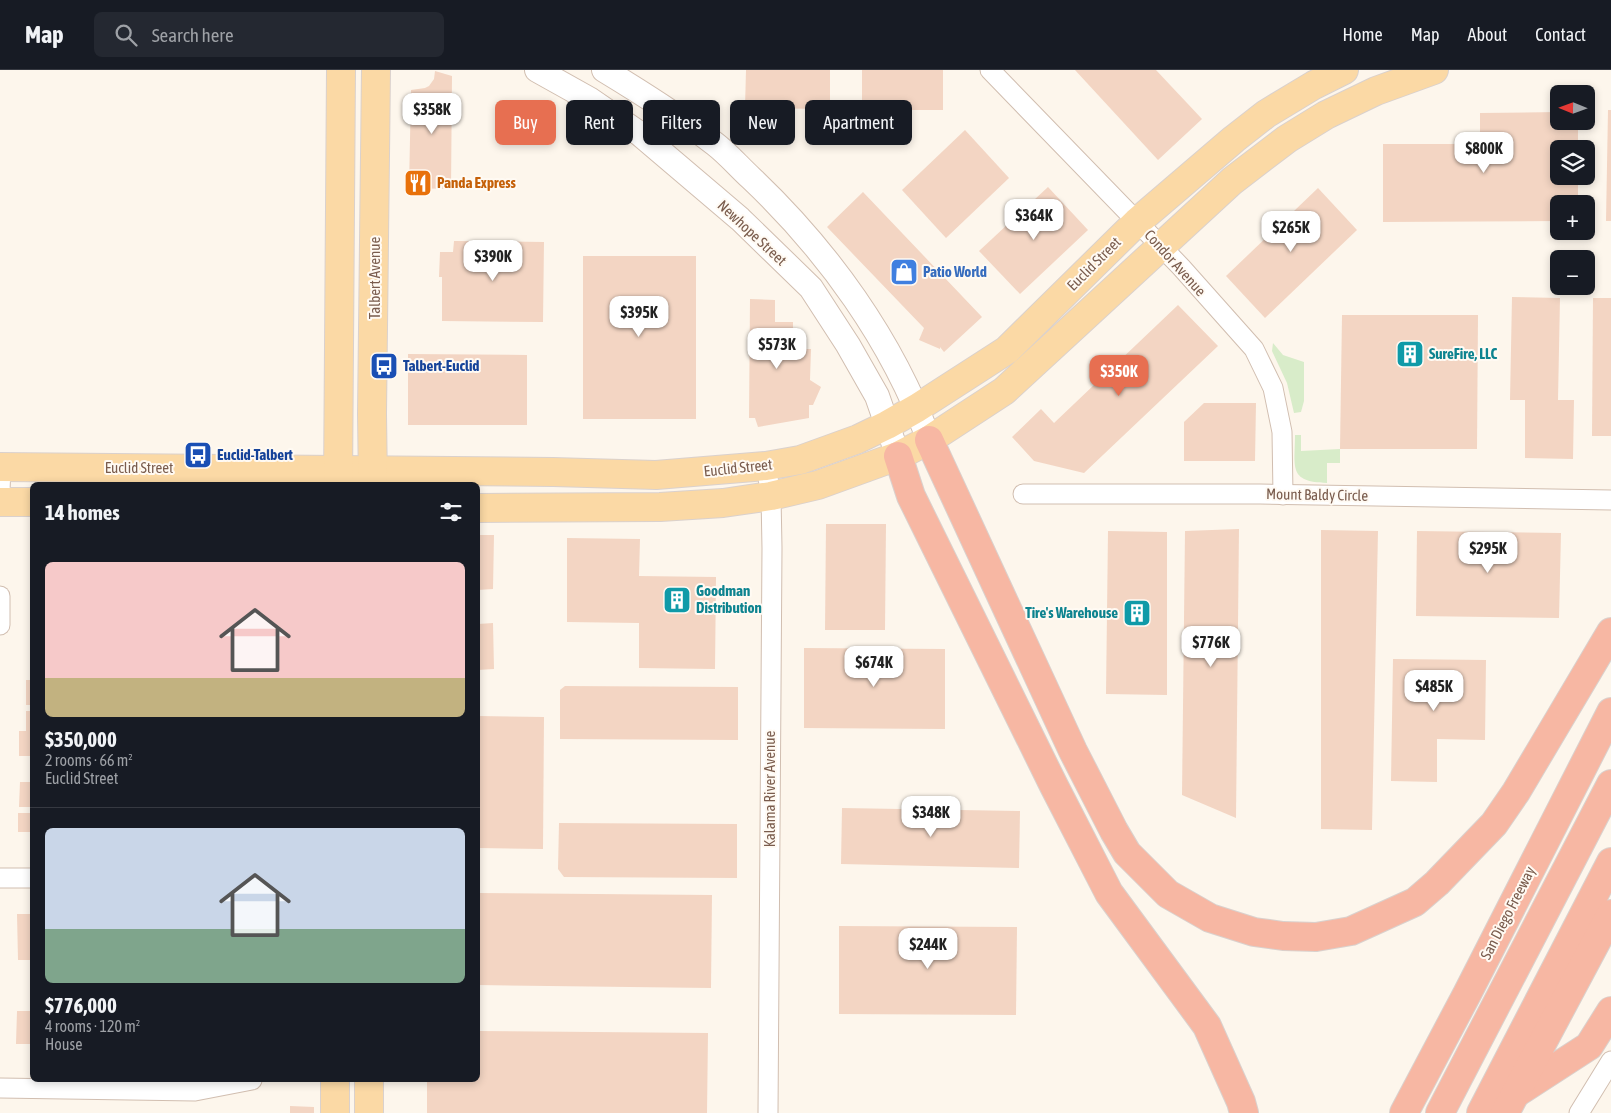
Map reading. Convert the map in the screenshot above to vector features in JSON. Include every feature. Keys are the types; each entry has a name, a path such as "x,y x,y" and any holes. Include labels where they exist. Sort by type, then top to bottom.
{"highway":[{"path":"929,440 1073,751 1127,853 1168,894 1210,918 1254,932 1316,938 1351,931 1414,902 1437,883 1494,824 1516,792 1611,632"},
{"path":"898,456 911,496 1109,893 1207,1026 1241,1102 1244,1113"},
{"name":"San Diego Freeway","path":"1404,1113 1611,712"},
{"path":"1440,1113 1611,784"},
{"path":"1481,1113 1611,862"},
{"path":"1510,1104 1611,914"},
{"path":"1510,1104 1589,1046 1611,1011"}],"main road":[{"path":"338,477 341,70"},
{"name":"Talbert Avenue","path":"373,477 376,70"},
{"name":"Euclid Street","path":"0,475 373,477 552,472 656,475 766,466 800,460 858,439 887,425 918,408 1007,350 1137,222 1210,159 1266,114 1314,85 1344,70"},
{"name":"Euclid Street","path":"480,508 660,507 723,502 771,496 818,485 898,456 929,440 1004,391 1232,181 1287,139 1334,111 1376,91 1434,70"},
{"path":"0,502 30,502"},
{"path":"335,1082 335,1113"},
{"path":"369,1082 369,1113"}],"street":[{"name":"Newhope Street","path":"537,70 589,99 640,134 740,219 811,288 848,344 877,396 898,456"},
{"path":"604,70 664,106 716,145 787,214 848,288 876,330 907,385 918,408 929,440"},
{"name":"Condor Avenue","path":"990,70 1161,247 1254,349 1273,388 1282,432 1283,495"},
{"name":"Kalama River Avenue","path":"766,466 771,496 768,1113"},
{"name":"Mount Baldy Circle","path":"1023,494 1283,495 1611,500"},
{"path":"0,596 0,624"},
{"path":"0,878 30,878"},
{"path":"1579,1113 1611,1062"},
{"path":"0,1088 195,1091 242,1082"}],"green space":[{"path":"1273,343 1283,355 1304,362 1304,401 1301,412 1294,413 1287,383 1272,351"},
{"path":"1295,435 1301,435 1301,451 1340,449 1340,463 1327,463 1327,483 1306,480 1296,471"}],"building":[{"path":"746,70 830,70 830,100 805,100 805,109 795,109 795,100 745,100"},
{"path":"862,70 943,70 943,110 912,110 912,100 862,100"},
{"path":"1075,70 1156,70 1202,119 1158,160"},
{"path":"435,71 452,76 451,189 409,188 411,90 429,86 434,79"},
{"path":"1608,110 1611,110 1611,221 1606,221"},
{"path":"1550,112 1550,130 1578,130 1578,140 1550,140 1550,185 1578,185 1578,195 1550,195 1550,221 1383,222 1383,144 1480,144 1480,113"},
{"path":"965,130 1009,178 946,238 902,190"},
{"path":"1048,187 1088,230 1020,294 979,251"},
{"path":"1318,188 1357,230 1265,318 1226,276"},
{"name":"Patio World","path":"863,192 982,317 944,352 940,347 940,349 919,340 924,328 827,227"},
{"path":"454,241 544,242 543,322 442,321 442,277 439,277 440,252 453,252"},
{"path":"583,256 696,256 696,419 583,419"},
{"path":"1512,297 1560,298 1558,400 1574,400 1573,459 1525,458 1525,400 1510,400"},
{"path":"1593,298 1611,298 1611,436 1592,436"},
{"path":"750,299 775,300 775,322 793,322 793,349 811,349 810,380 821,387 813,405 809,405 809,418 758,427 755,418 749,418"},
{"path":"1178,305 1218,346 1084,473 1034,461 1012,437 1041,409 1054,423"},
{"name":"SureFire, LLC","path":"1342,315 1478,315 1477,449 1340,449"},
{"path":"408,354 527,355 527,425 408,425"},
{"path":"1204,403 1256,403 1255,461 1184,461 1184,422"},
{"path":"826,524 886,524 885,630 825,630"},
{"path":"1239,529 1236,818 1182,795 1185,531"},
{"path":"1321,530 1378,531 1372,830 1321,829"},
{"name":"Tire's Warehouse","path":"1108,531 1167,532 1167,695 1106,694"},
{"path":"1417,531 1561,533 1559,618 1416,616"},
{"path":"480,535 494,535 493,589 480,590"},
{"path":"567,538 640,539 639,576 716,577 715,669 639,668 639,623 567,622"},
{"path":"493,623 494,669 480,670 480,624"},
{"path":"804,648 945,649 945,729 804,728"},
{"path":"1393,659 1486,660 1485,740 1437,739 1437,782 1391,781"},
{"path":"26,680 30,680 30,705 26,705"},
{"path":"565,686 738,687 738,740 560,739 560,690"},
{"path":"26,711 30,711 30,756 19,756 19,731 26,731"},
{"path":"480,716 544,717 543,849 480,848"},
{"path":"20,782 30,782 30,807 19,807"},
{"path":"842,808 1020,811 1019,868 841,864"},
{"path":"18,813 30,813 30,832 18,832"},
{"path":"559,823 737,824 737,878 564,877 558,869"},
{"path":"480,893 712,895 711,988 480,985"},
{"path":"17,914 30,914 30,960 18,960"},
{"path":"839,926 1017,927 1016,1015 839,1014"},
{"path":"17,1011 30,1011 30,1044 16,1044"},
{"path":"480,1031 708,1033 707,1113 427,1113 427,1082 480,1082"},
{"path":"290,1106 314,1107 314,1113 290,1113"}],"place":[{"name":"Panda Express","path":"418,183"},
{"name":"Patio World","path":"904,272"},
{"name":"SureFire, LLC","path":"1410,354"},
{"name":"Talbert-Euclid","path":"384,366"},
{"name":"Euclid-Talbert","path":"198,455"},
{"name":"Goodman Distribution","path":"677,600"},
{"name":"Tire's Warehouse","path":"1137,613"}]}
